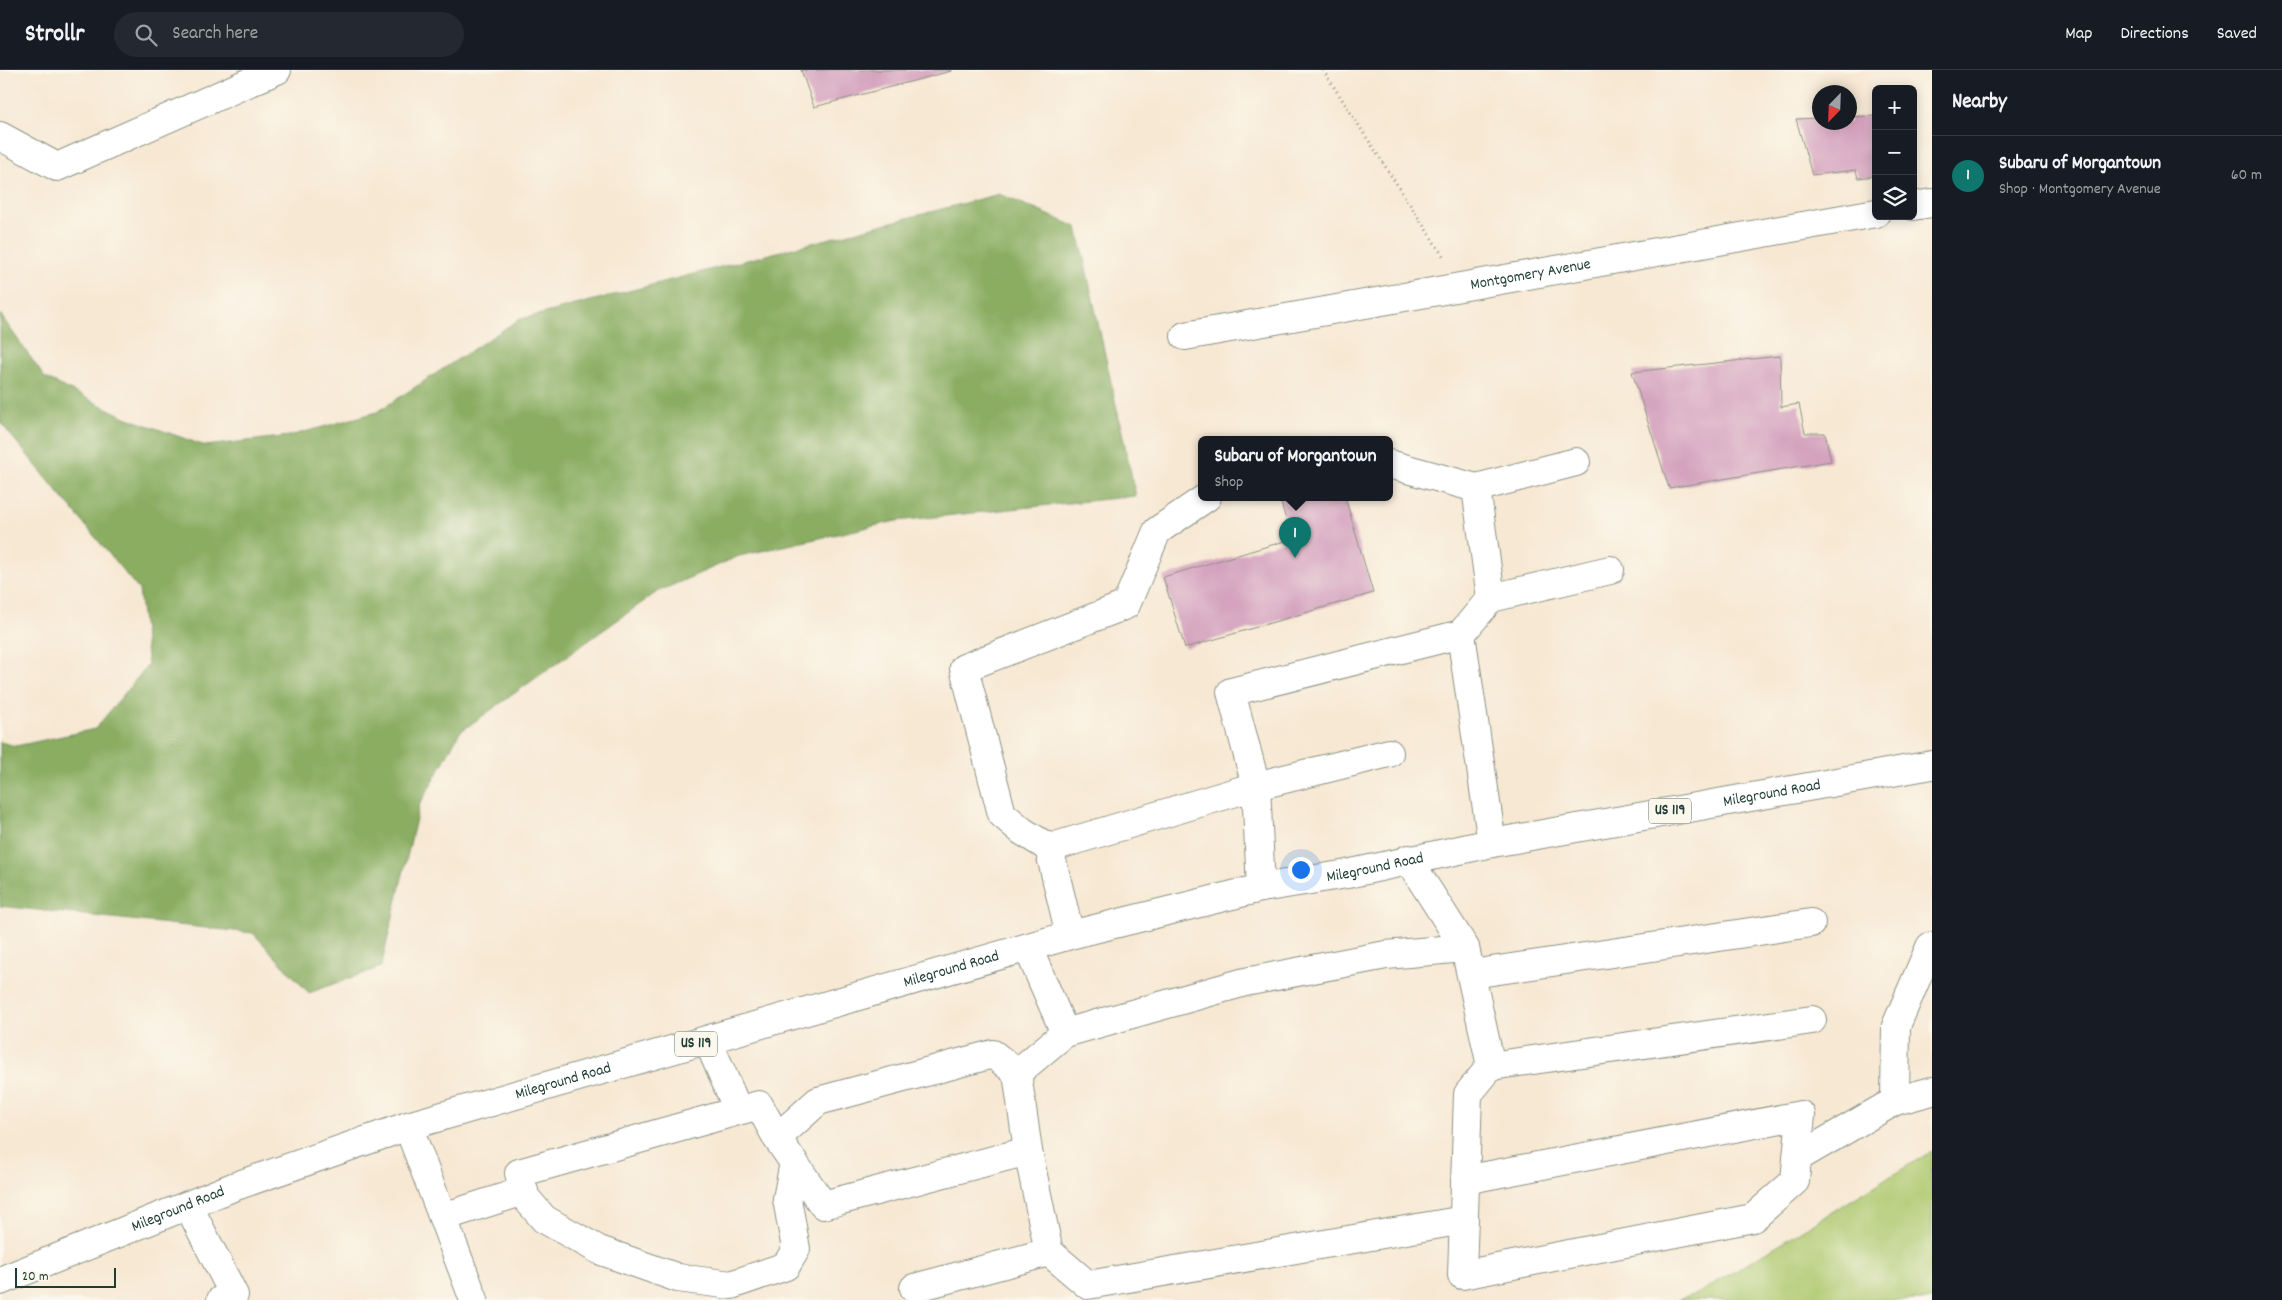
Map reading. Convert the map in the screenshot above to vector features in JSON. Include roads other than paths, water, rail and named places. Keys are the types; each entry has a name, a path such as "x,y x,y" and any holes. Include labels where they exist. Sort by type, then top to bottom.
{"main road":[{"path":"0,136 57,167 277,70"},
{"path":"1917,205 1932,203"},
{"name":"Montgomery Avenue","path":"1185,336 1872,214"},
{"path":"1393,465 1476,488 1576,462"},
{"path":"1476,488 1492,598"},
{"path":"1070,936 1049,848 1022,831 1002,814 964,668 1126,605 1157,531 1201,501"},
{"path":"1261,888 1256,786 1231,692 1461,634 1492,598 1610,570"},
{"path":"1461,634 1492,843"},
{"path":"1049,848 1256,786 1389,753"},
{"name":"Mileground Road","path":"1,1278 233,1187 408,1126 1070,936 1261,888 1347,874 1408,859 1492,843 1932,765"},
{"path":"1408,859 1465,948 1491,1066"},
{"path":"1472,974 1811,923"},
{"path":"1894,1101 1896,1026 1930,947 1932,947"},
{"path":"1028,948 1065,1032"},
{"path":"1017,1073 1065,1032 1245,982 1386,955 1465,948"},
{"path":"1465,1180 1801,1115 1795,1181 1753,1218 1462,1275 1464,1220 1465,1180 1468,1094 1491,1066 1812,1020"},
{"path":"708,1041 738,1110"},
{"path":"777,1138 818,1101 993,1054 1017,1073 1028,1151 1050,1252 1088,1285 1464,1220"},
{"path":"1797,1158 1894,1101 1932,1091"},
{"path":"794,1162 787,1199 796,1249 786,1266 731,1285 678,1278 599,1250 544,1219 525,1197 519,1173 759,1104 777,1138 794,1162 823,1205 1028,1151"},
{"path":"408,1126 474,1300"},
{"path":"443,1217 524,1191"},
{"path":"188,1205 234,1295 222,1300"},
{"path":"914,1288 1050,1252"}],"place":[{"name":"Subaru of Morgantown","path":"1295,558"}]}
